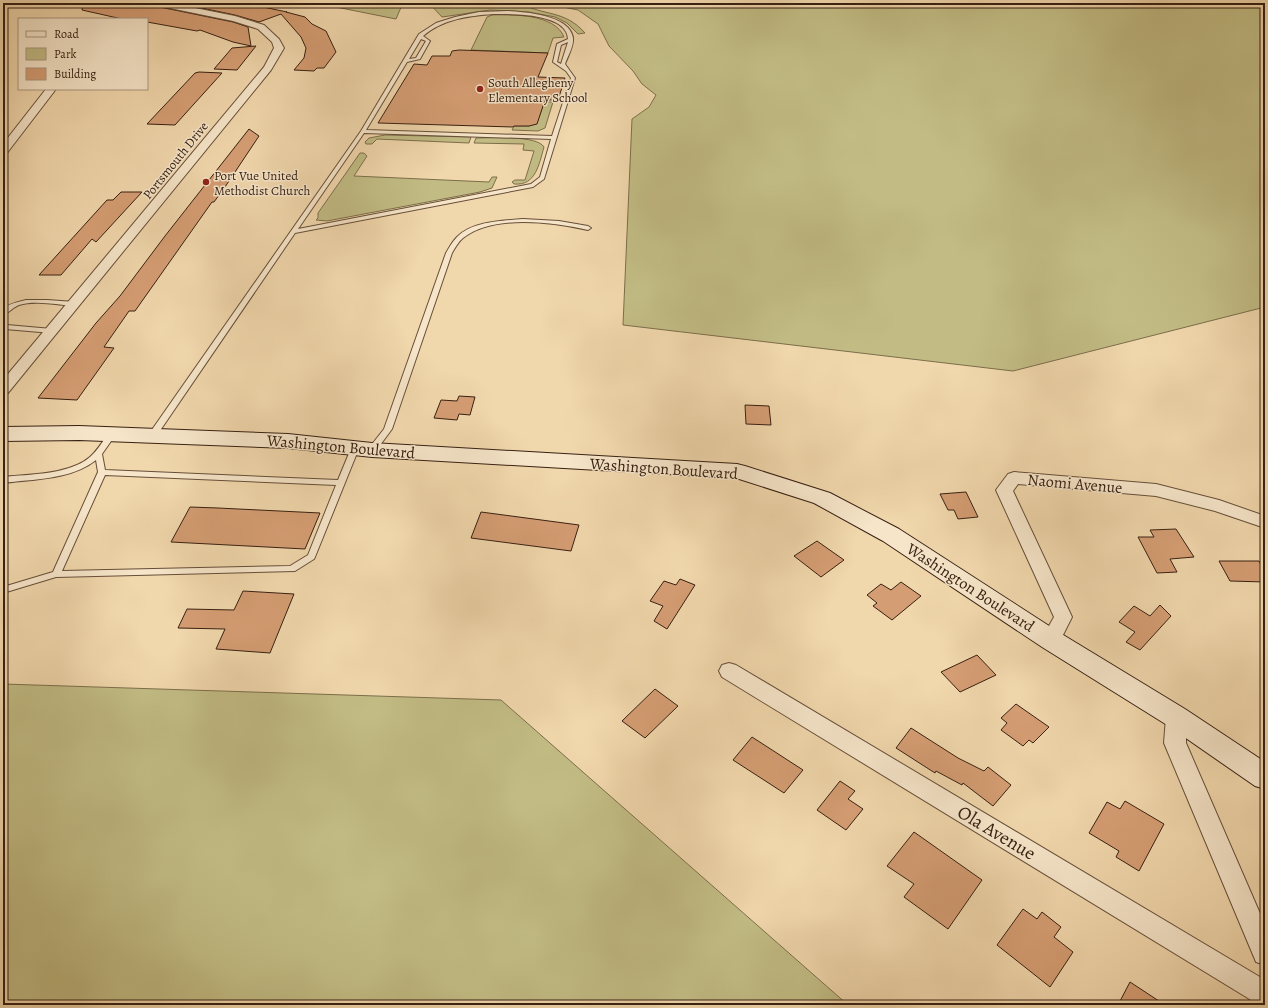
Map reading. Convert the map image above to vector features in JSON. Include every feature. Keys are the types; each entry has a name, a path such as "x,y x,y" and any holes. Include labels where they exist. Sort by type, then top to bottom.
{"street":[{"name":"Portsmouth Drive","path":"4,389 268,68 279,48 276,41 261,27 235,19 158,3"},
{"path":"3,151 50,90"},
{"name":"Washington Boulevard","path":"3,434 112,434 288,441 364,449 737,471 822,498 891,535 1051,640 1176,718 1265,777"},
{"name":"Naomi Avenue","path":"1051,640 1062,616 1004,490 1014,478 1156,490 1219,506 1265,522"},
{"name":"Ola Avenue","path":"729,671 1265,994"},
{"path":"1176,718 1175,743 1265,953"}],"lane":[{"path":"152,436 293,232 363,131 420,37 426,31 438,24 457,18 476,14 506,13 537,16 553,20 568,31 571,40 563,64 573,78 542,178 533,185 293,232"},
{"path":"406,61 418,58 428,41 420,37"},
{"path":"570,72 555,62 559,44 571,40"},
{"path":"363,131 555,138"},
{"path":"3,590 56,574 292,570 312,557 341,483 364,449 388,429 449,253 457,240 467,232 477,228 496,223 514,221 572,224 588,228"},
{"path":"3,312 7,307 21,302 75,304"},
{"path":"3,325 5,327 52,331"},
{"path":"3,480 64,472 85,464 98,453 112,434"},
{"path":"56,574 102,472 98,453"},
{"path":"102,472 341,483"}],"green space":[{"path":"316,3 401,3 402,5 396,19"},
{"path":"429,3 520,3 570,20 585,33 578,34 567,23 555,17 529,12 490,10 442,17"},
{"path":"543,3 1244,3 1265,6 1265,307 1013,371 623,325 632,119 649,107 656,95 642,84 633,71 609,46 598,24 578,10"},
{"path":"492,15 521,15 543,20 559,29 564,37 553,38 548,53 471,50 487,17"},
{"path":"544,102 553,102 545,128 538,131 512,130 514,126 529,126 537,123"},
{"path":"385,135 471,137 469,143 377,139 372,144 366,144 365,142 369,138"},
{"path":"476,138 513,138 540,143 544,147 538,167 532,178 521,184 514,184 512,182 515,180 525,180 534,151 523,150 524,144 474,143"},
{"path":"360,153 364,153 367,156 354,176 489,182 492,177 497,177 492,188 480,192 327,221 316,220 318,218 318,213"},
{"path":"3,684 501,700 848,1005 3,1005"}],"building":[{"path":"83,3 153,3 155,6 233,22 248,27 251,46 233,42 200,30 197,31 148,22 148,18 118,18 82,10"},
{"path":"178,3 244,3 305,17 312,24 326,31 336,52 324,68 317,68 314,71 294,70 304,58 306,48 301,37 281,14 259,22 235,15"},
{"path":"256,46 237,70 214,69 232,48"},
{"name":"South Allegheny Elementary School","path":"452,51 548,53 538,77 565,78 558,100 545,100 537,124 529,126 513,127 378,123 414,64 427,65 432,56 450,56"},
{"path":"195,73 222,73 175,125 147,124"},
{"path":"249,129 259,136 225,187 214,202 212,202 135,311 129,311 104,347 114,348 77,400 38,398 96,323 120,296"},
{"path":"121,192 142,192 96,242 92,239 61,275 39,275 107,200 113,200"},
{"path":"459,396 475,397 470,415 459,414 457,420 434,418 441,400 457,401"},
{"path":"745,405 769,406 771,425 746,424"},
{"path":"966,492 978,517 958,519 954,510 948,510 940,494"},
{"path":"190,507 320,513 305,549 171,542"},
{"path":"481,512 579,525 571,551 471,538"},
{"path":"1176,529 1194,557 1170,559 1177,572 1157,573 1138,537 1154,537 1150,530"},
{"path":"817,541 844,560 821,577 794,556"},
{"path":"1219,561 1259,561 1265,572 1265,582 1230,581"},
{"path":"680,579 695,585 667,629 654,621 663,606 650,601 664,581 676,585"},
{"path":"901,582 921,596 892,620 873,606 877,603 867,595 881,584 891,590"},
{"path":"243,591 294,594 270,653 216,649 225,629 178,628 187,609 234,610"},
{"path":"1160,605 1171,616 1140,650 1126,642 1135,632 1119,622 1134,606 1150,616"},
{"path":"977,655 996,675 960,692 941,672"},
{"path":"655,689 678,706 645,738 622,721"},
{"path":"1016,704 1049,727 1033,743 1029,740 1023,746 1001,730 1007,723 1001,718"},
{"path":"911,728 958,758 984,771 988,767 1011,785 993,806 963,783 962,785 936,771 935,773 896,748"},
{"path":"752,737 803,770 784,793 733,760"},
{"path":"840,781 855,791 848,799 863,809 846,830 817,810"},
{"path":"1125,801 1164,824 1139,871 1116,857 1119,851 1089,833 1107,802 1120,809"},
{"path":"914,832 982,880 948,929 904,897 914,884 887,866"},
{"path":"1023,909 1037,919 1042,912 1061,927 1054,937 1073,952 1050,987 997,945"},
{"path":"1130,982 1165,1005 1118,1005"}],"place":[{"name":"South Allegheny Elementary School","path":"480,89"},
{"name":"Port Vue United Methodist Church","path":"206,182"}]}
